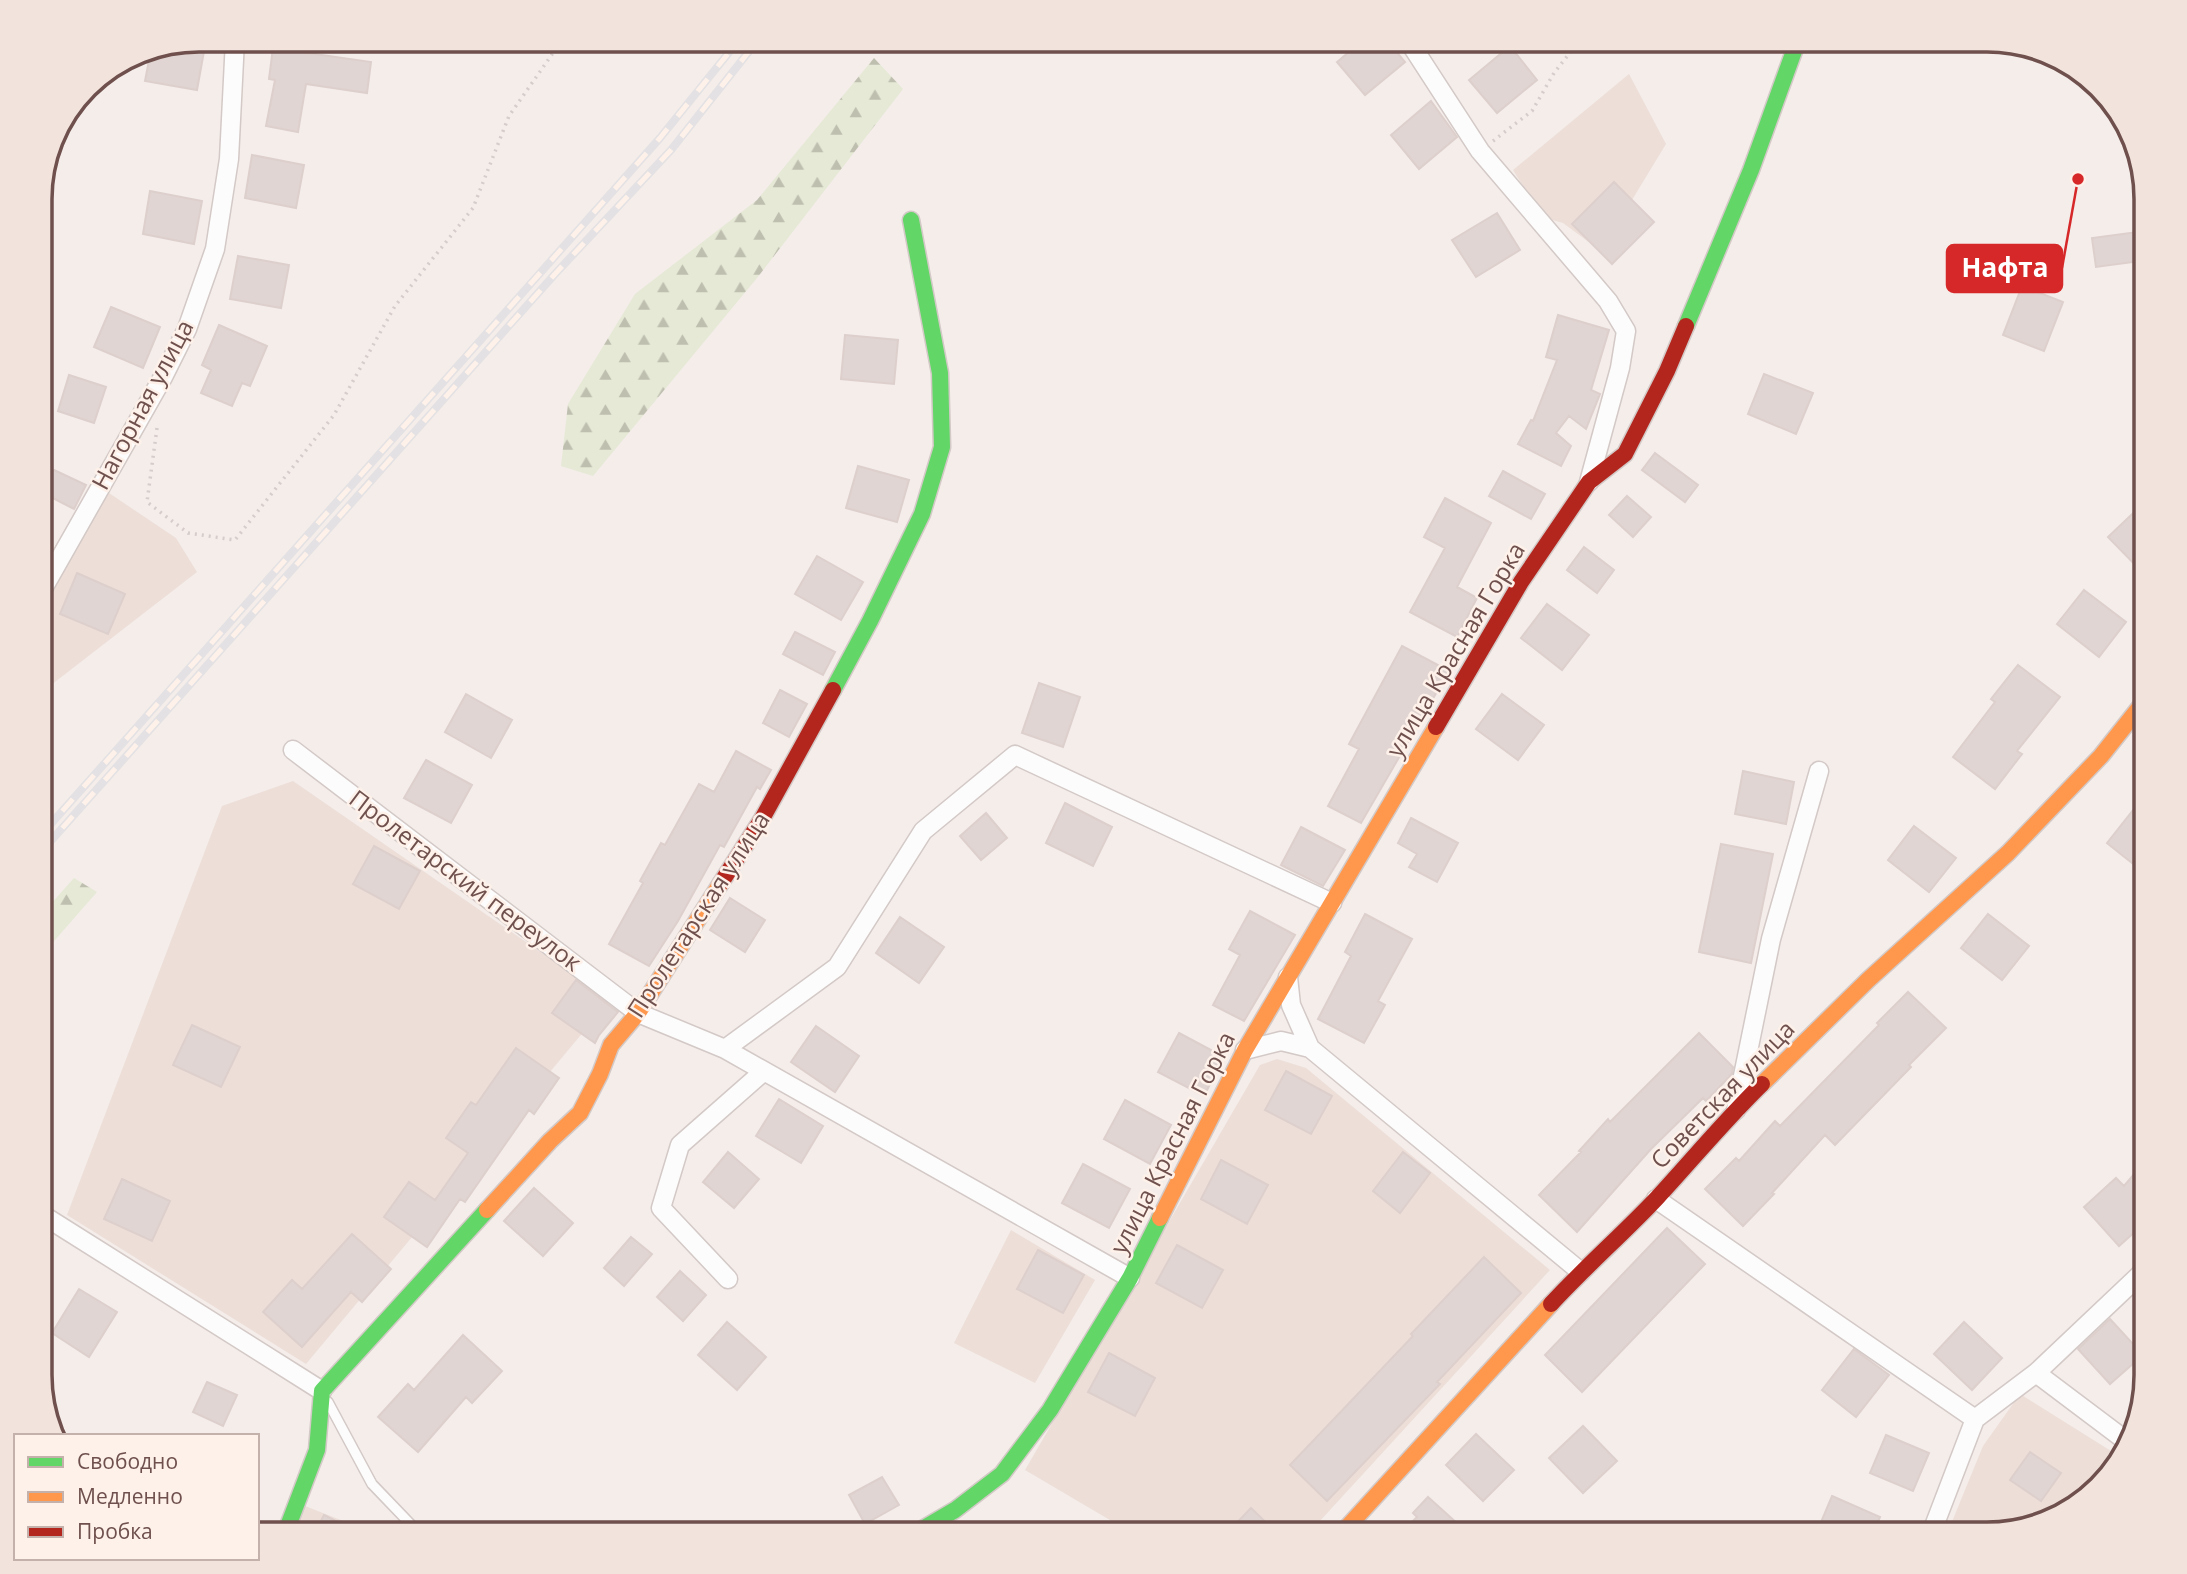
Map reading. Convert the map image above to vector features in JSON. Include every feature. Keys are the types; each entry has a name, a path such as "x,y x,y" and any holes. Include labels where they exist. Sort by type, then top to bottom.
{"street":[{"name":"Нагорная улица","path":"53,572 163,377 187,329 215,249 229,159 234,52"},
{"path":"1416,52 1480,151 1608,301 1626,331 1589,482"},
{"name":"улица Красная Горка","path":"1130,1278 1245,1050 1521,582 1589,482 1625,454 1667,371 1751,170 1794,52"},
{"name":"Пролетарская улица","path":"322,1391 550,1141 580,1113 611,1045 638,1013 762,819 870,621 922,514 942,447 940,373 911,220"},
{"name":"Советская улица","path":"1352,1522 1581,1272 1656,1199 1736,1110 1868,980 2008,853 2101,756 2134,714"},
{"name":"Пролетарский переулок","path":"293,750 638,1013 725,1049 1130,1278"},
{"path":"725,1049 837,967 923,831 1015,755 1332,902"},
{"path":"1736,1110 1771,939 1819,771"},
{"path":"1288,977 1291,1004 1310,1048"},
{"path":"1245,1050 1281,1041 1310,1048 1581,1272"},
{"path":"728,1279 661,1208 680,1145 763,1072"},
{"path":"1656,1199 1975,1419"},
{"path":"53,1222 322,1391 317,1450 290,1522"},
{"path":"934,1522 955,1510 1002,1474 1050,1410 1130,1278"},
{"path":"1936,1522 1975,1419 2036,1373 2134,1280"},
{"path":"2036,1373 2121,1437"}],"lane":[{"path":"322,1391 372,1484 408,1522"}],"path":[{"path":"157,427 147,502 188,533 235,540 334,415 395,306 473,208 509,116 554,52"},
{"path":"1480,151 1532,111 1554,73 1571,52"}],"shaded area":[{"path":"1629,74 1666,144 1601,251 1563,223 1542,217 1513,170"},
{"path":"106,491 176,538 197,572 53,683 53,590"},
{"path":"293,781 610,1000 306,1364 67,1215 222,806"},
{"path":"1277,1059 1306,1068 1550,1270 1319,1522 1113,1522 1025,1470 1260,1065"},
{"path":"1011,1230 1095,1280 1035,1383 954,1343"},
{"path":"2020,1394 2112,1452 2077,1491 2035,1514 1988,1522 1952,1522 1983,1446"},
{"path":"295,1502 346,1522 289,1522"}],"green space":[{"path":"874,58 903,89 757,278 593,476 561,466 568,404 635,294 757,200"},
{"path":"74,878 97,892 53,942 53,902"}],"building":[{"path":"204,52 197,90 145,81 149,61 171,55"},
{"path":"272,52 301,52 371,62 367,93 306,84 298,132 266,126 275,80 269,79"},
{"path":"1349,52 1397,52 1405,62 1365,95 1337,62"},
{"path":"1503,52 1515,52 1537,80 1497,113 1469,80"},
{"path":"1431,101 1457,137 1419,169 1391,135"},
{"path":"252,155 304,165 296,208 245,198"},
{"path":"1614,182 1654,222 1612,264 1572,224"},
{"path":"150,191 202,201 194,244 143,234"},
{"path":"1497,213 1520,250 1476,277 1452,240"},
{"path":"2134,232 2134,262 2096,267 2092,238"},
{"path":"238,256 289,265 281,308 230,299"},
{"path":"2022,286 2063,302 2044,351 2003,335"},
{"path":"111,307 160,327 143,368 94,347"},
{"path":"1558,315 1609,330 1591,390 1600,394 1586,429 1569,416 1556,433 1571,446 1561,466 1518,444 1531,420 1533,421 1557,360 1546,357"},
{"path":"219,325 267,346 250,386 242,383 232,406 201,393 211,370 202,365"},
{"path":"845,335 898,340 894,384 841,379"},
{"path":"1764,374 1813,393 1796,434 1748,414"},
{"path":"69,375 106,387 94,423 58,411"},
{"path":"1655,453 1698,485 1685,502 1642,470"},
{"path":"858,466 909,480 897,522 846,508"},
{"path":"54,470 86,485 74,509 53,498"},
{"path":"1503,471 1545,494 1531,519 1489,496"},
{"path":"1627,496 1651,517 1633,537 1609,515"},
{"path":"1445,498 1491,523 1457,587 1477,598 1457,637 1410,612 1445,548 1424,537"},
{"path":"2134,512 2134,564 2108,537"},
{"path":"1584,547 1614,570 1597,593 1567,570"},
{"path":"817,556 863,582 841,620 795,594"},
{"path":"77,573 125,594 108,634 60,614"},
{"path":"2084,590 2126,622 2099,657 2057,624"},
{"path":"1547,604 1589,635 1562,670 1521,638"},
{"path":"795,632 835,652 823,675 783,654"},
{"path":"1402,646 1449,671 1361,823 1328,806 1359,749 1349,744"},
{"path":"2018,665 2060,697 2017,751 2022,754 1995,789 1953,757 1995,702 1991,699"},
{"path":"1039,683 1080,697 1063,747 1022,733"},
{"path":"780,690 807,704 789,737 763,723"},
{"path":"466,694 512,720 491,758 445,732"},
{"path":"1502,694 1544,725 1518,760 1476,729"},
{"path":"736,751 771,770 760,789 757,787 724,847 720,845 678,921 649,966 609,944 643,883 640,881 661,843 665,845 699,784 714,792"},
{"path":"426,760 472,785 451,823 404,798"},
{"path":"1743,771 1794,782 1786,824 1735,814"},
{"path":"1065,803 1112,827 1093,866 1046,843"},
{"path":"2134,809 2134,865 2107,843"},
{"path":"986,813 1007,838 981,860 960,836"},
{"path":"1411,818 1458,843 1437,882 1409,867 1417,854 1398,843"},
{"path":"1914,826 1956,858 1929,892 1888,860"},
{"path":"1301,827 1345,850 1323,886 1281,865"},
{"path":"1721,844 1773,854 1751,963 1699,952"},
{"path":"374,846 420,871 399,909 353,884"},
{"path":"730,898 765,920 745,952 710,930"},
{"path":"1250,911 1295,935 1244,1021 1213,1005 1240,955 1229,949"},
{"path":"1365,914 1412,939 1378,1001 1385,1005 1364,1043 1318,1019 1351,956 1345,952"},
{"path":"1988,914 2029,946 2002,980 1961,948"},
{"path":"900,917 944,947 919,983 876,953"},
{"path":"576,980 618,1012 595,1043 552,1013"},
{"path":"1908,992 1946,1028 1835,1145 1825,1135 1743,1226 1705,1189 1736,1158 1739,1161 1775,1121 1780,1126"},
{"path":"192,1025 240,1047 221,1087 173,1065"},
{"path":"816,1026 859,1056 835,1092 791,1062"},
{"path":"1179,1033 1224,1057 1204,1096 1158,1072"},
{"path":"1699,1033 1733,1067 1732,1074 1706,1101 1703,1098 1651,1149 1577,1232 1539,1195 1581,1152 1579,1151 1608,1119 1610,1122"},
{"path":"516,1048 559,1078 534,1114 529,1110 465,1202 460,1199 427,1247 384,1217 409,1182 435,1200 468,1153 446,1138 471,1102 476,1105"},
{"path":"1286,1071 1332,1096 1311,1134 1265,1110"},
{"path":"779,1099 823,1126 801,1163 756,1136"},
{"path":"1125,1100 1171,1125 1150,1164 1104,1139"},
{"path":"728,1152 759,1179 734,1208 703,1182"},
{"path":"1403,1152 1430,1173 1400,1213 1373,1191"},
{"path":"1221,1160 1268,1185 1247,1224 1201,1199"},
{"path":"1083,1164 1130,1189 1109,1228 1062,1203"},
{"path":"2134,1174 2134,1233 2119,1246 2084,1207 2116,1178 2124,1186"},
{"path":"122,1179 170,1201 152,1241 104,1219"},
{"path":"534,1188 573,1223 543,1256 504,1221"},
{"path":"1667,1228 1705,1264 1582,1392 1545,1355"},
{"path":"352,1234 391,1269 362,1302 351,1292 302,1347 263,1312 292,1280 302,1289"},
{"path":"631,1237 652,1254 624,1286 604,1268"},
{"path":"1177,1245 1223,1270 1202,1308 1156,1283"},
{"path":"1038,1250 1084,1275 1063,1313 1017,1289"},
{"path":"1484,1257 1521,1293 1437,1382 1440,1384 1327,1501 1290,1465"},
{"path":"680,1271 706,1295 683,1321 657,1297"},
{"path":"79,1289 117,1312 89,1357 53,1331"},
{"path":"2110,1319 2134,1345 2134,1363 2110,1384 2078,1349"},
{"path":"727,1322 766,1357 737,1390 698,1355"},
{"path":"1964,1322 2002,1358 1972,1390 1934,1354"},
{"path":"463,1335 502,1371 472,1403 466,1397 418,1452 378,1417 408,1384 414,1390"},
{"path":"1854,1349 1889,1375 1856,1417 1822,1390"},
{"path":"1109,1353 1155,1378 1135,1416 1088,1392"},
{"path":"207,1382 237,1395 223,1426 193,1412"},
{"path":"1583,1426 1617,1461 1583,1493 1549,1458"},
{"path":"1476,1434 1514,1470 1483,1501 1446,1465"},
{"path":"1886,1435 1929,1453 1913,1491 1870,1473"},
{"path":"2030,1452 2061,1473 2041,1501 2010,1480"},
{"path":"882,1477 899,1505 864,1522 849,1495"},
{"path":"1832,1496 1880,1517 1878,1522 1821,1522"},
{"path":"1428,1497 1456,1522 1412,1522 1417,1517 1413,1513"},
{"path":"1251,1508 1266,1522 1238,1522"},
{"path":"324,1515 338,1522 320,1522"}],"railway":[{"path":"53,821 660,138 729,52"},
{"path":"53,839 555,274 671,150 749,52"}],"traffic: fast":[{"path":"1686,326 1751,170 1794,52"},
{"path":"833,690 922,514 942,447 940,373 911,220"},
{"path":"290,1522 317,1450 322,1391 487,1210"},
{"path":"934,1522 955,1510 1002,1474 1050,1410 1130,1278 1160,1218"}],"traffic: slow":[{"path":"1762,1084 1868,980 2008,853 2101,756 2134,714"},
{"path":"1160,1218 1245,1050 1436,727"},
{"path":"487,1210 550,1141 580,1113 611,1045 638,1013 721,883"},
{"path":"1352,1522 1551,1304"}],"traffic: jam":[{"path":"1436,727 1521,582 1589,482 1625,454 1667,371 1686,326"},
{"path":"721,883 762,819 833,690"},
{"path":"1551,1304 1657,1198 1762,1084"}],"place":[{"name":"Нафта","path":"2078,179"}]}
